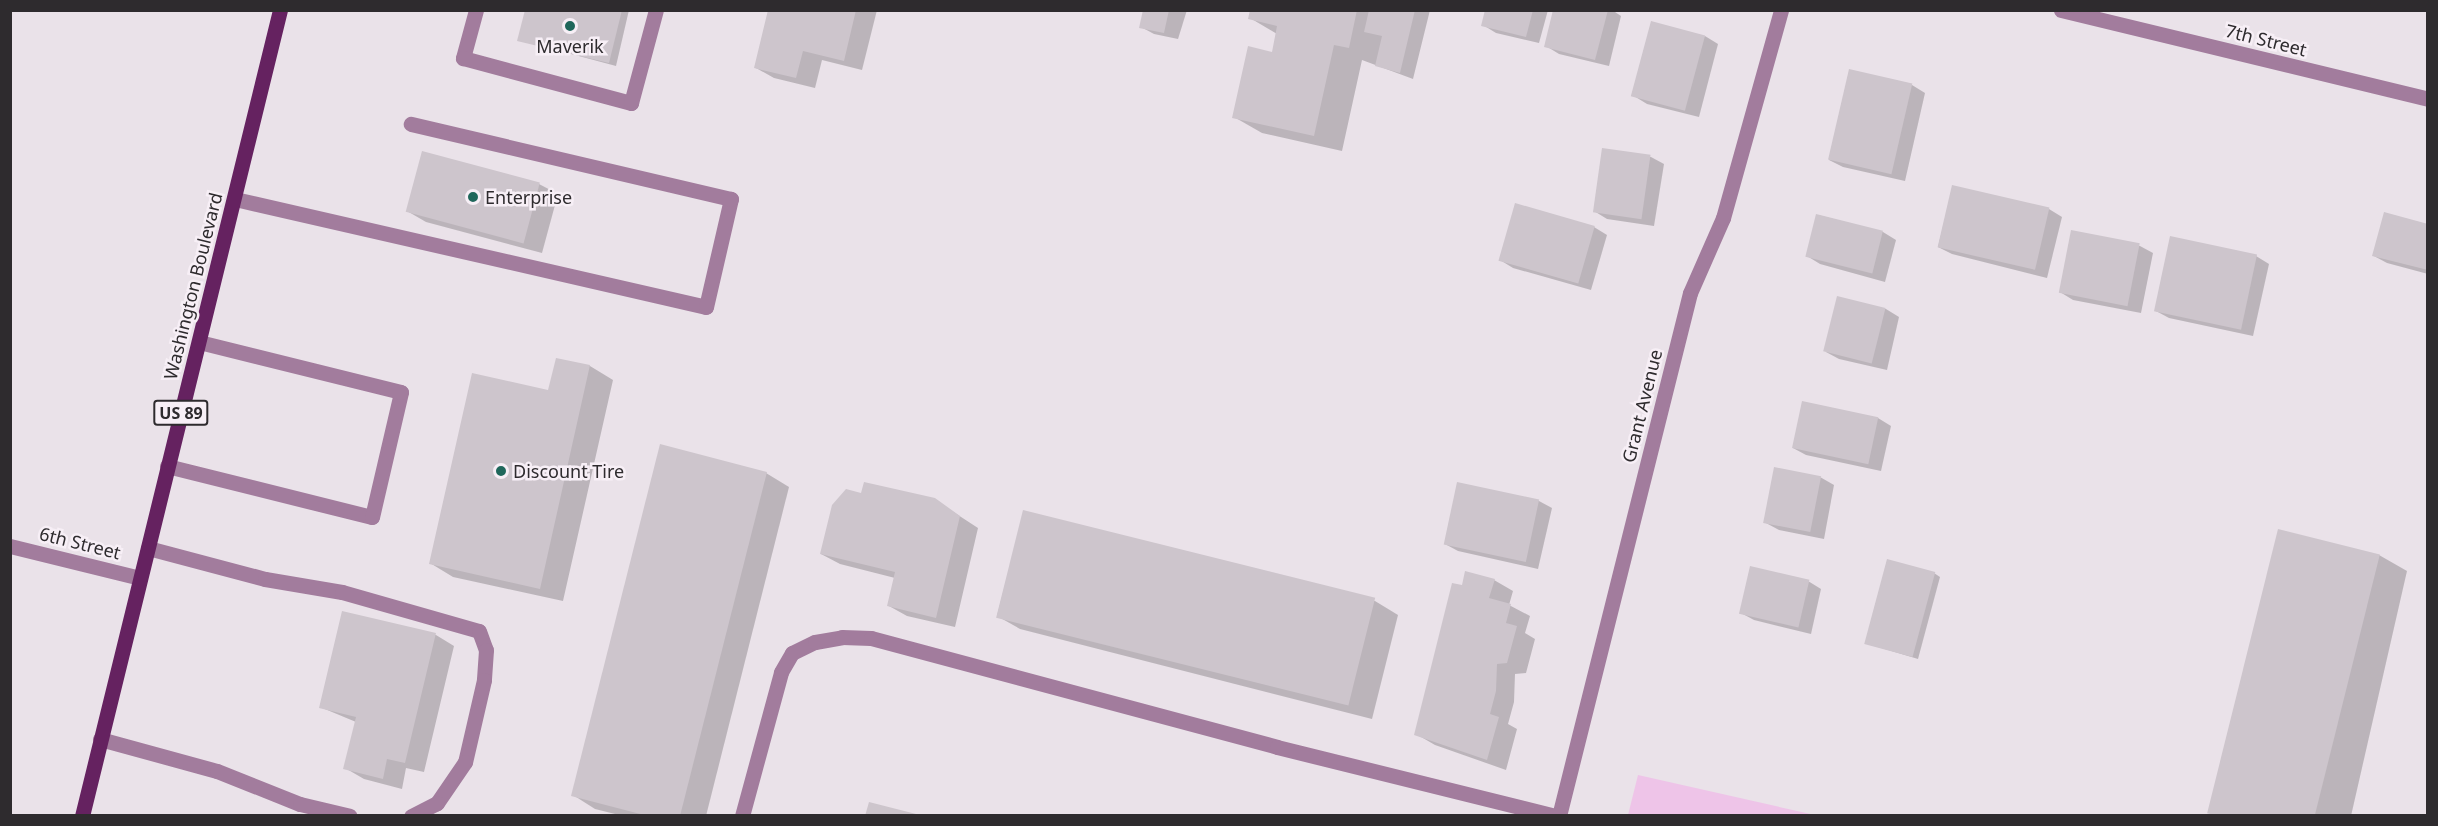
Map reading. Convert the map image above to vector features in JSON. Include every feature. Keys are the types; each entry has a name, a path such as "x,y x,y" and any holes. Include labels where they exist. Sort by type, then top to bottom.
{"main road":[{"name":"Washington Boulevard","path":"82,816 280,10"}],"street":[{"path":"476,10 464,58 631,103 656,10"},
{"name":"Grant Avenue","path":"1558,816 1690,293 1723,218 1780,10"},
{"name":"7th Street","path":"2061,10 2427,99"},
{"path":"235,199 706,307 731,199 411,124"},
{"path":"167,466 372,517 401,392 199,342"},
{"name":"6th Street","path":"10,546 140,578"},
{"path":"148,548 265,579 342,592 479,631 486,650 484,680 465,762 437,803 411,816"},
{"path":"742,816 781,672 792,653 815,642 842,637 871,638 1254,741 1558,816"},
{"path":"100,739 217,771 300,804 350,816"}],"shaded area":[{"path":"1638,775 1815,815 1628,815"}],"building":[{"name":"Maverik","path":"525,10 622,10 609,63 517,41"},
{"path":"768,10 856,10 844,61 803,51 796,78 754,68"},
{"path":"1143,10 1169,10 1164,33 1139,28"},
{"path":"1250,10 1357,10 1349,48 1334,45 1314,136 1232,118 1248,46 1272,52 1277,26 1248,19"},
{"path":"1369,10 1415,10 1400,73 1375,66 1382,36 1364,32"},
{"path":"1485,10 1533,10 1526,37 1481,26"},
{"path":"1553,10 1608,10 1595,60 1544,47"},
{"path":"1651,21 1705,35 1685,111 1631,96"},
{"path":"1849,69 1912,84 1891,174 1828,160"},
{"path":"1602,148 1651,155 1641,219 1593,212"},
{"name":"Enterprise","path":"422,151 540,183 524,243 406,212"},
{"path":"1952,185 2049,207 2035,270 1938,247"},
{"path":"1515,203 1595,226 1578,284 1498,261"},
{"path":"2384,212 2428,224 2428,270 2372,256"},
{"path":"1816,214 1883,231 1872,273 1805,257"},
{"path":"2071,230 2140,243 2128,306 2059,293"},
{"path":"2170,236 2257,255 2241,330 2154,311"},
{"path":"1837,296 1886,308 1872,363 1823,351"},
{"path":"556,358 590,365 540,589 429,564 472,373 548,390"},
{"path":"1802,401 1878,417 1868,464 1792,448"},
{"path":"660,444 767,472 680,816 648,816 571,796"},
{"path":"1774,467 1821,476 1810,532 1763,523"},
{"path":"864,482 935,498 960,516 936,618 887,606 895,572 820,554 832,505 846,489 861,493"},
{"path":"1457,482 1539,499 1526,562 1444,545"},
{"path":"1023,510 1375,598 1348,706 996,618"},
{"path":"2278,529 2380,554 2315,816 2218,816 2207,813"},
{"path":"1887,559 1935,572 1913,657 1864,644"},
{"path":"1750,566 1809,580 1798,627 1739,614"},
{"path":"1465,571 1495,579 1489,598 1511,604 1506,623 1517,626 1507,663 1497,664 1496,691 1490,714 1499,717 1487,760 1414,735 1452,583 1462,585"},
{"path":"342,611 436,633 405,763 387,759 383,779 343,769 356,717 319,708"},
{"path":"869,802 920,815 920,816 865,816"}],"place":[{"name":"Maverik","path":"570,26"},
{"name":"Enterprise","path":"473,197"},
{"name":"Discount Tire","path":"501,471"}]}
